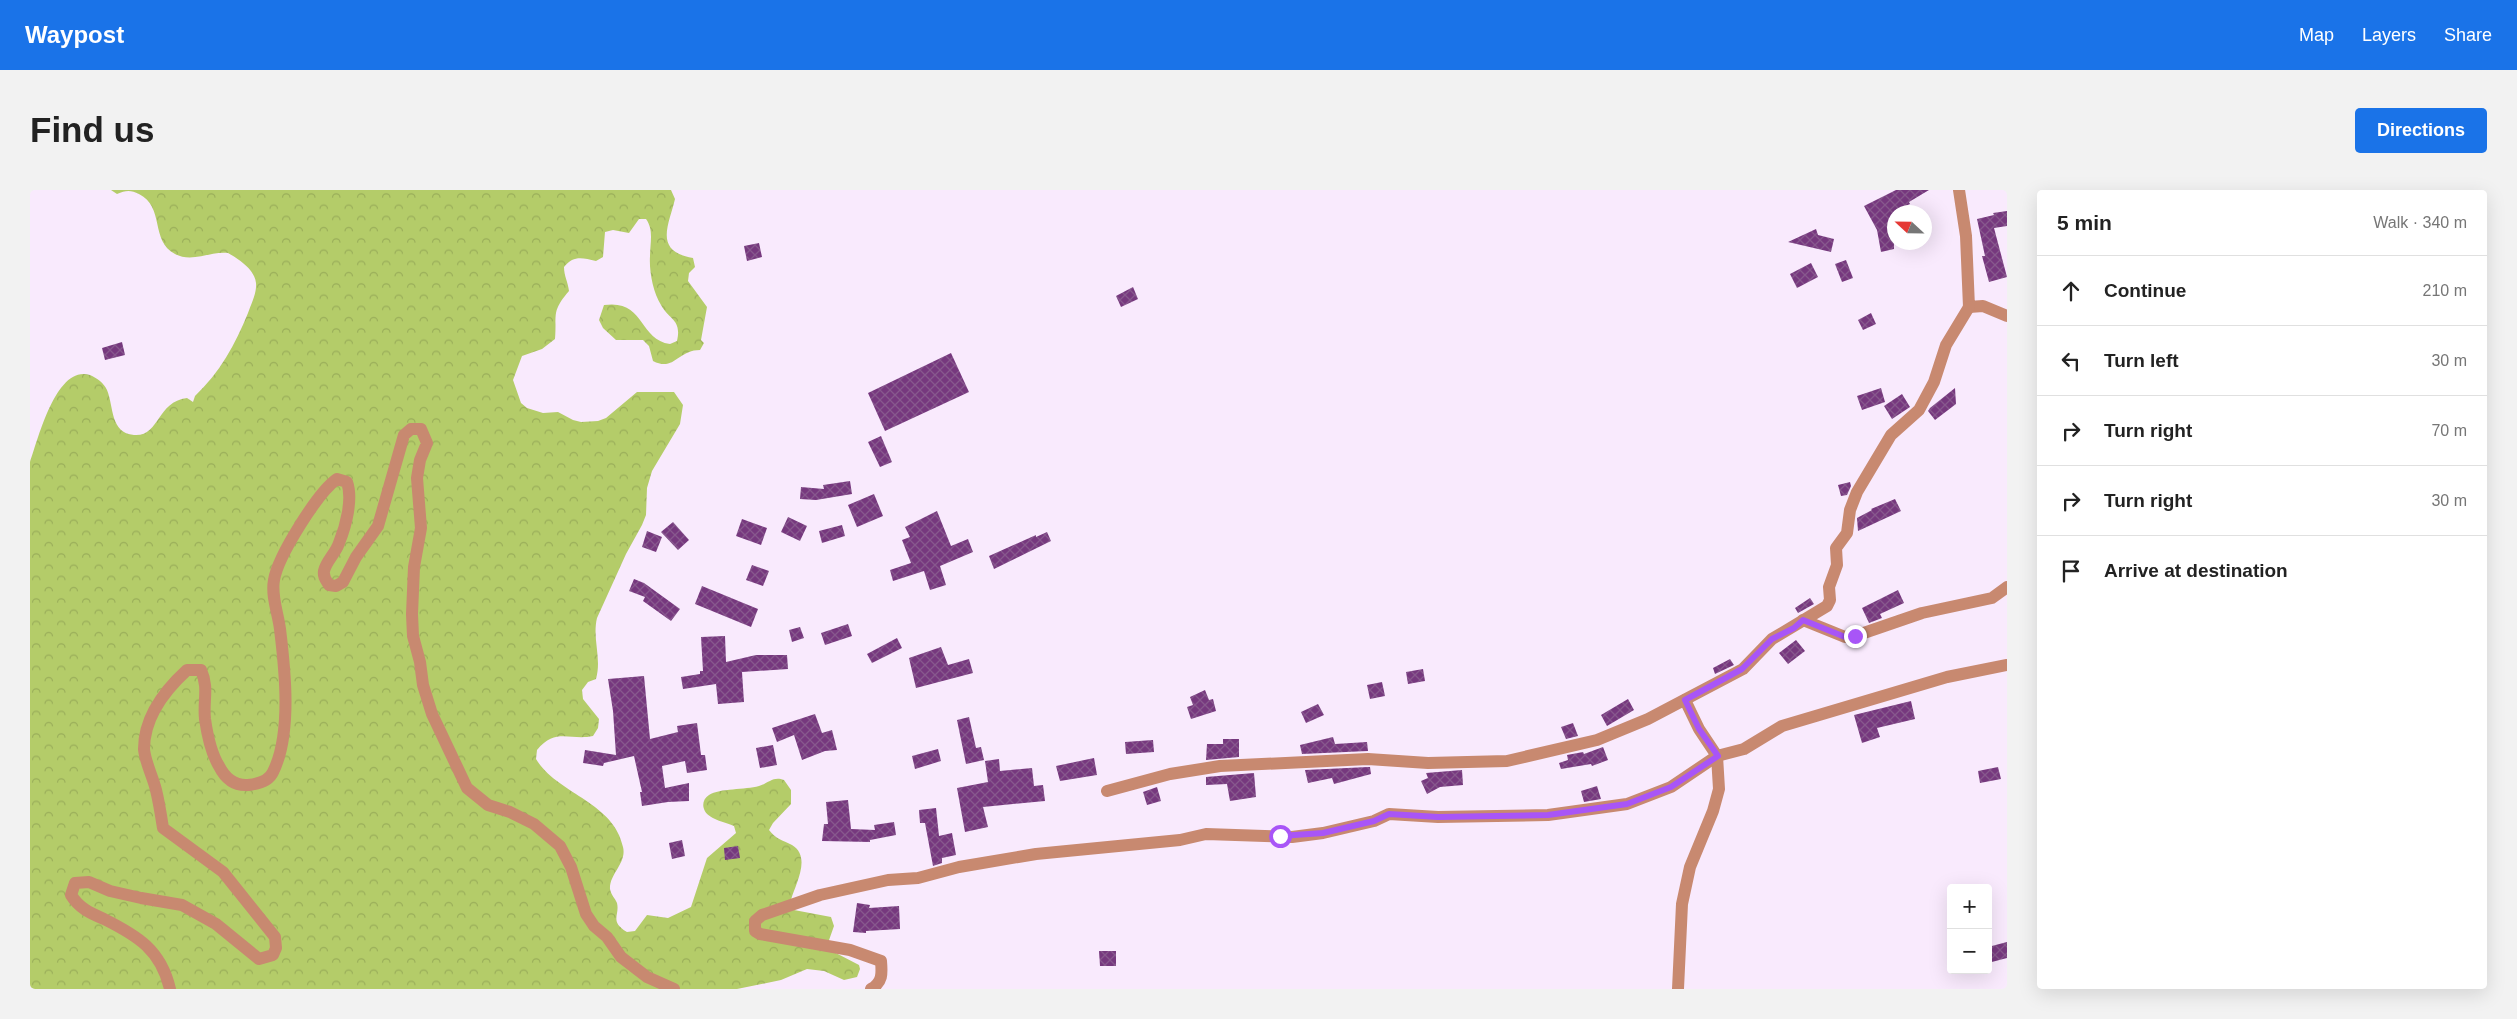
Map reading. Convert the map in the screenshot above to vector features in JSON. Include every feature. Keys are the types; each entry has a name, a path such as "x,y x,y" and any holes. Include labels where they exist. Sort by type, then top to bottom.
{"street":[{"path":"1107,791 1170,774 1220,766 1368,759 1452,763 1508,761 1597,740 1648,719 1742,669 1772,639 1794,628 1803,620 1827,606 1830,600 1829,587 1836,565 1836,548 1847,533 1850,510 1857,492 1891,435 1919,410 1934,382 1946,345 1970,307 1966,236 1959,190"},
{"path":"1970,307 1983,306 2007,316"},
{"path":"170,989 157,954 139,939 82,909 71,895 75,883 89,882 126,894 182,905 216,924 259,959 273,955 276,948 275,937 223,872 163,828 157,791 144,751 146,734 154,709 168,687 187,670 201,670 207,683 206,719 211,744 218,765 229,781 243,785 252,785 263,782 273,773 282,744 285,706 280,633 274,600 273,581 279,563 323,491 337,479 342,480 347,482 350,491 346,517 339,544 324,569 324,577 329,585 336,586 343,582 356,557 378,526 404,435 411,429 421,429 427,443 420,460 417,478 421,528 412,591 413,636 420,662 423,685 432,714 467,788 488,804 534,824 560,846 571,868 586,914 594,926 607,937 621,957 647,977 674,989"},
{"path":"1803,620 1845,637 1855,636 1922,614 1992,598 2007,586"},
{"path":"871,989 876,986 883,976 881,961 850,950 781,939 755,931 755,921 762,915 820,895 888,880 918,878 958,867 1036,854 1180,840 1206,834 1292,837 1323,833 1374,821 1389,814 1429,817 1548,815 1627,804 1671,787 1718,756 1744,749 1782,726 1947,677 2007,665"},
{"path":"1678,989 1682,904 1690,867 1713,811 1719,788 1718,756 1699,729 1685,700"}],"green space":[{"path":"111,190 671,190 675,199 668,227 668,243 680,255 693,258 695,267 689,273 688,281 707,307 701,340 704,343 700,350 686,353 666,364 660,364 653,361 649,346 643,340 616,340 603,328 599,320 604,305 617,305 627,308 634,313 652,335 660,341 670,344 677,341 678,328 674,320 661,305 652,281 650,228 646,219 639,219 629,233 613,230 605,232 603,257 596,261 582,258 575,259 564,267 569,291 557,309 555,339 542,349 522,356 513,380 521,403 527,408 543,413 558,412 581,422 598,421 606,418 637,392 674,392 683,405 680,424 652,471 647,488 646,515 642,525 626,554 597,618 598,671 596,679 588,682 582,690 583,699 599,719 598,728 593,736 564,736 551,739 537,750 536,759 545,771 557,781 609,819 618,832 624,853 612,878 610,889 617,903 616,918 618,925 627,932 635,931 647,915 668,918 691,907 707,858 736,833 734,826 712,818 706,812 703,803 707,796 719,791 759,786 774,779 784,780 791,790 791,804 769,830 798,850 801,857 802,864 791,900 794,910 831,917 834,926 828,943 832,951 859,965 860,969 857,977 844,980 824,971 807,969 781,980 737,989 30,989 30,462 50,406 67,381 78,375 90,375 104,385 117,424 121,430 134,435 149,431 163,412 177,401 187,398 193,402 195,396 219,368 232,347 248,313 256,287 255,278 250,269 228,253 195,257 175,254 162,241 155,215 147,200 133,192 126,191 117,194"}],"building":[{"path":"1896,190 1929,190 1909,202 1910,204 1908,205 1887,205 1887,250 1890,250 1881,252 1877,230 1864,206"},
{"path":"2007,211 2007,226 1994,228 2007,277 1989,282 1982,256 1985,256 1977,219 1994,215 1993,213"},
{"path":"1816,229 1818,235 1834,239 1831,252 1788,242"},
{"path":"759,243 762,257 747,261 744,246"},
{"path":"1846,260 1853,278 1842,282 1835,264"},
{"path":"1811,263 1818,277 1797,288 1790,274"},
{"path":"1133,287 1138,299 1121,307 1116,296"},
{"path":"1871,313 1876,324 1863,330 1858,320"},
{"path":"122,342 125,355 105,360 102,348"},
{"path":"951,353 969,392 885,431 868,393"},
{"path":"1881,388 1885,402 1862,410 1857,396"},
{"path":"1955,388 1956,404 1935,420 1928,411"},
{"path":"1902,394 1910,407 1892,419 1884,406"},
{"path":"881,436 892,462 880,467 868,442"},
{"path":"850,481 852,494 816,500 800,499 801,487 824,489 823,485"},
{"path":"1850,482 1851,486 1847,495 1841,496 1838,485"},
{"path":"874,494 883,516 857,527 848,505"},
{"path":"1895,499 1901,511 1858,531 1857,518 1871,509"},
{"path":"937,511 951,546 968,539 973,552 940,566 946,585 930,590 924,571 893,581 890,570 911,563 902,540 910,537 905,527"},
{"path":"788,517 807,526 800,541 781,532"},
{"path":"742,519 767,528 761,545 736,536"},
{"path":"673,522 689,540 678,550 661,532"},
{"path":"842,525 845,536 822,543 819,531"},
{"path":"647,531 662,537 656,552 642,547"},
{"path":"1047,532 1051,541 994,569 989,556"},
{"path":"752,565 769,571 763,586 746,580"},
{"path":"634,579 644,583 680,609 671,621 643,601 645,597 629,591"},
{"path":"702,586 758,609 751,627 695,604"},
{"path":"1898,590 1904,603 1880,614 1882,618 1869,623 1862,608"},
{"path":"1810,598 1814,604 1798,613 1795,608"},
{"path":"848,624 852,636 825,645 821,633"},
{"path":"800,627 804,638 792,642 789,630"},
{"path":"725,636 726,662 756,655 787,655 788,669 742,672 744,702 718,704 716,684 683,689 681,677 700,674 700,671 703,671 701,637"},
{"path":"897,638 902,648 872,663 867,654"},
{"path":"1796,640 1805,651 1788,664 1779,653"},
{"path":"941,647 948,665 969,659 973,673 916,688 909,658"},
{"path":"1730,659 1734,665 1715,674 1713,668"},
{"path":"1423,669 1425,681 1408,684 1406,672"},
{"path":"644,676 650,739 678,732 677,726 697,723 701,755 705,755 707,770 687,773 685,761 662,766 665,788 689,783 689,801 642,806 640,792 642,792 634,756 604,763 603,766 583,763 585,750 616,755 613,711 608,679"},
{"path":"1382,682 1385,696 1370,699 1367,685"},
{"path":"1205,690 1209,700 1213,699 1216,711 1191,719 1187,707 1193,705 1190,697"},
{"path":"1628,699 1634,710 1607,726 1601,715"},
{"path":"1911,701 1915,719 1877,728 1880,737 1862,743 1854,715"},
{"path":"1318,704 1324,715 1306,723 1301,712"},
{"path":"815,714 822,733 832,730 837,750 825,751 802,760 794,735 777,742 772,728"},
{"path":"969,717 976,748 981,747 984,760 966,764 957,720"},
{"path":"1573,723 1578,736 1566,739 1561,727"},
{"path":"1333,737 1335,744 1367,742 1368,751 1302,754 1300,745"},
{"path":"1223,739 1239,739 1239,757 1206,760 1207,744 1223,744"},
{"path":"1153,740 1154,752 1126,754 1125,742"},
{"path":"773,745 777,765 760,768 756,748"},
{"path":"1603,747 1608,760 1592,766 1591,764 1561,769 1559,763 1568,760 1567,755 1583,752 1584,754"},
{"path":"938,749 941,761 915,769 912,756"},
{"path":"1094,758 1097,775 1060,781 1056,766"},
{"path":"999,759 1000,771 1032,768 1034,786 1043,785 1045,801 983,807 988,827 965,832 957,788 988,782 985,761"},
{"path":"1370,767 1371,774 1334,784 1332,778 1308,783 1305,770"},
{"path":"1998,767 2001,779 1980,783 1978,771"},
{"path":"1462,770 1463,785 1440,787 1427,794 1421,781 1428,778 1426,773"},
{"path":"1254,773 1256,797 1230,801 1227,784 1206,785 1206,777"},
{"path":"1597,786 1601,799 1584,802 1581,791"},
{"path":"1157,787 1161,801 1147,805 1143,792"},
{"path":"848,800 851,829 875,830 874,825 894,822 896,835 870,840 870,842 822,841 824,824 828,824 826,802"},
{"path":"936,808 939,836 952,833 956,855 942,858 942,863 933,866 925,823 920,823 919,810"},
{"path":"682,840 685,856 672,859 669,843"},
{"path":"738,846 740,858 725,860 724,848"},
{"path":"857,903 870,905 869,908 899,906 900,929 866,931 866,933 853,932"},
{"path":"2007,942 2007,958 1992,962 1992,946"},
{"path":"1099,951 1116,951 1116,966 1100,966"}],"route":[{"path":"1280,836 1292,837 1323,833 1374,821 1389,814 1438,817 1548,815 1627,804 1671,787 1718,756 1699,729 1685,700 1742,669 1772,639 1794,628 1803,620 1845,637 1855,636"}]}
